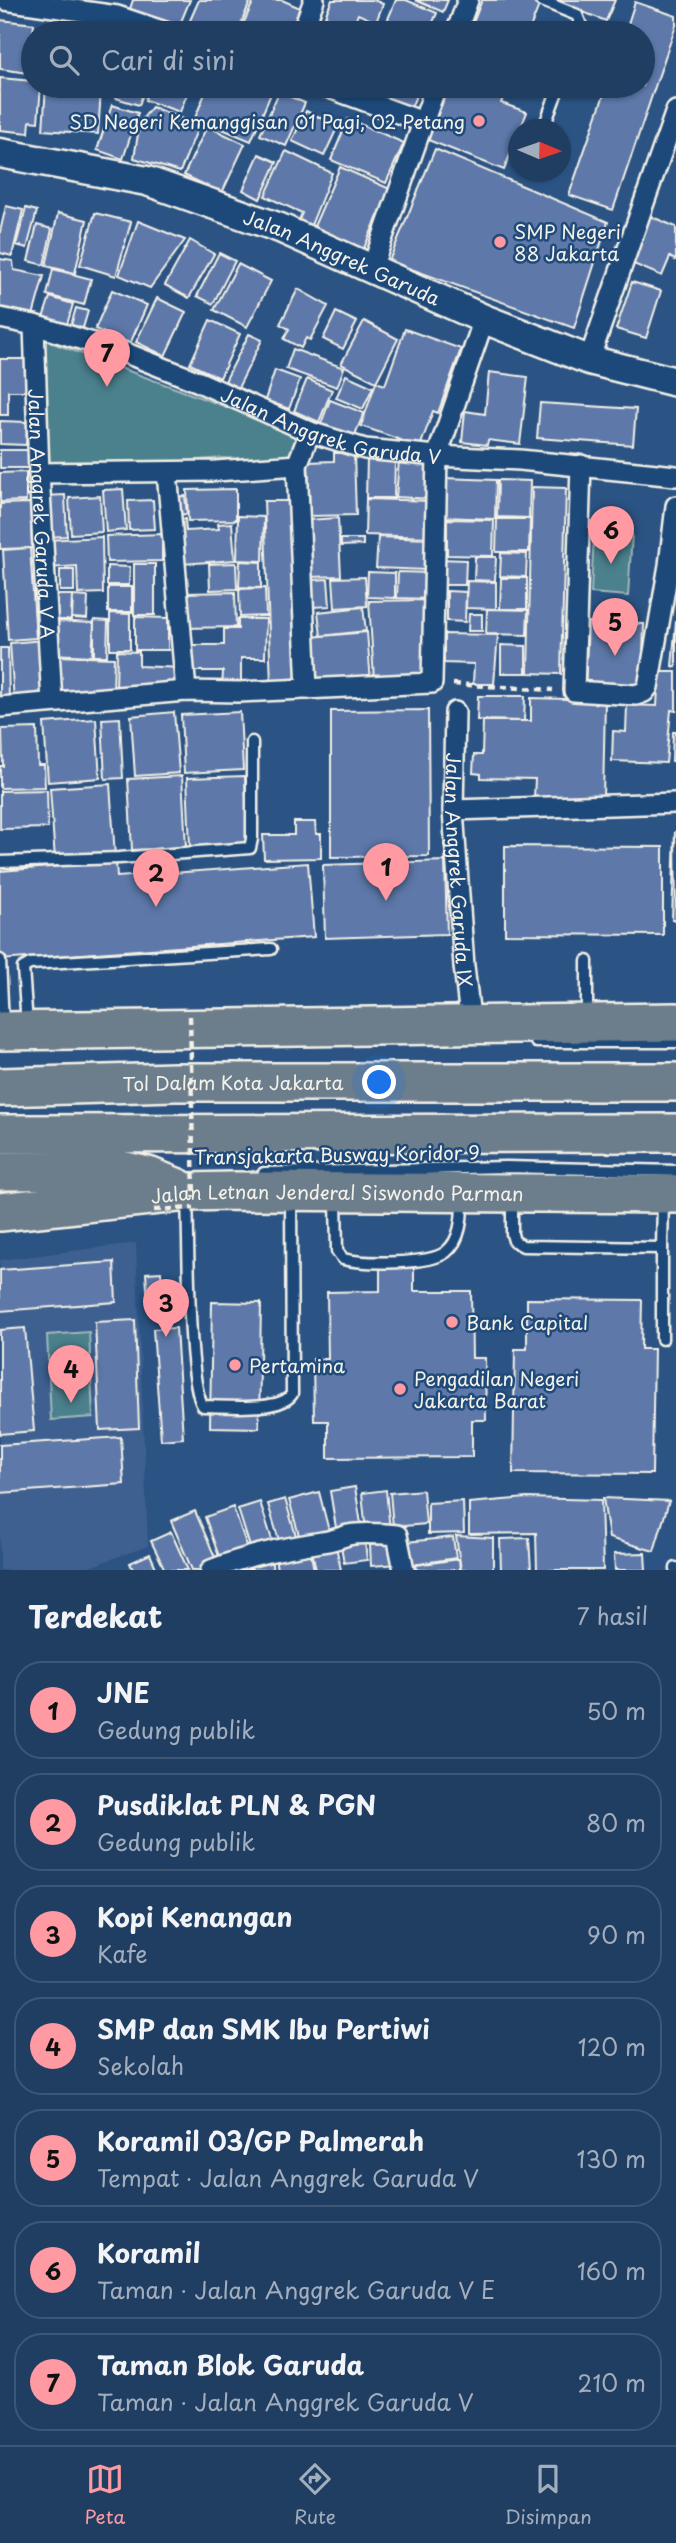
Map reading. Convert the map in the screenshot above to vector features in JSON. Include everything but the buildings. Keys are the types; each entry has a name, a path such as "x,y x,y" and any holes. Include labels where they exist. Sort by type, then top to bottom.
{"highway":[{"path":"10,1031 676,1022"},
{"name":"Tol Dalam Kota Jakarta","path":"0,1087 174,1082 676,1082"},
{"path":"0,1134 676,1133"},
{"path":"0,1171 121,1170 176,1193"},
{"name":"Jalan Letnan Jenderal Siswondo Parman","path":"0,1212 176,1193 510,1193 672,1186"}],"street":[{"path":"5,0 120,8 145,21"},
{"path":"306,21 314,0"},
{"path":"460,21 468,0"},
{"path":"357,98 423,122"},
{"path":"372,268 432,98"},
{"path":"589,360 676,111"},
{"name":"Jalan Anggrek Garuda","path":"0,153 147,181 280,228 484,319 589,360 676,382"},
{"name":"Jalan Anggrek Garuda V","path":"0,318 34,325 138,358 310,432 365,449 676,476"},
{"path":"0,707 186,691 239,692 432,683 437,456 484,319"},
{"name":"Jalan Anggrek Garuda V A","path":"34,325 52,702"},
{"path":"307,689 297,465 310,432"},
{"path":"39,473 216,471 297,465"},
{"path":"581,466 575,691 636,695 644,692 650,680 672,566 676,506"},
{"path":"167,472 186,691"},
{"name":"Jalan Anggrek Garuda IX","path":"455,712 453,810 471,1026"},
{"path":"453,810 676,803"},
{"path":"211,1570 234,1560 284,1548 351,1535 380,1534 397,1535 404,1570"}],"lane":[{"path":"540,0 577,15 579,21"},
{"path":"547,119 555,98"},
{"path":"0,862 133,857 250,848 252,742"},
{"path":"10,1031 23,968 30,964 271,949"},
{"path":"0,960 10,1031"},
{"path":"587,961 587,1024"},
{"path":"524,1042 676,1042"},
{"name":"Transjakarta Busway Koridor 9","path":"247,1174 506,1167 672,1186"},
{"path":"107,1182 176,1193 194,1368 198,1398 203,1406 275,1405 288,1401 292,1394 291,1192"},
{"path":"662,1339 662,1248 672,1186"},
{"path":"337,1192 338,1251 343,1259 353,1262 433,1258 446,1253 456,1241 461,1219 462,1193"},
{"path":"510,1193 512,1234 514,1241 523,1246 662,1248"}],"path":[{"path":"432,683 575,691"},
{"path":"176,1193 190,1016"}],"shaded area":[{"path":"136,1243 148,1546 81,1570 0,1570 0,1260"}],"green space":[{"path":"39,338 305,436 293,463 223,458 44,472"},
{"path":"594,532 632,534 628,596 591,593"},
{"path":"89,1332 93,1417 51,1420 47,1335"}],"place":[{"name":"SD Negeri Kemanggisan 01 Pagi, 02 Petang","path":"479,121"},
{"name":"SMP Negeri 88 Jakarta","path":"500,242"},
{"name":"Taman Blok Garuda","path":"107,387"},
{"name":"Koramil","path":"611,564"},
{"name":"Koramil 03/GP Palmerah","path":"615,656"},
{"name":"JNE","path":"386,901"},
{"name":"Pusdiklat PLN & PGN","path":"156,907"},
{"name":"Bank Capital","path":"452,1322"},
{"name":"Kopi Kenangan","path":"166,1337"},
{"name":"Pertamina","path":"235,1365"},
{"name":"Pengadilan Negeri Jakarta Barat","path":"400,1389"},
{"name":"SMP dan SMK Ibu Pertiwi","path":"71,1403"}]}
